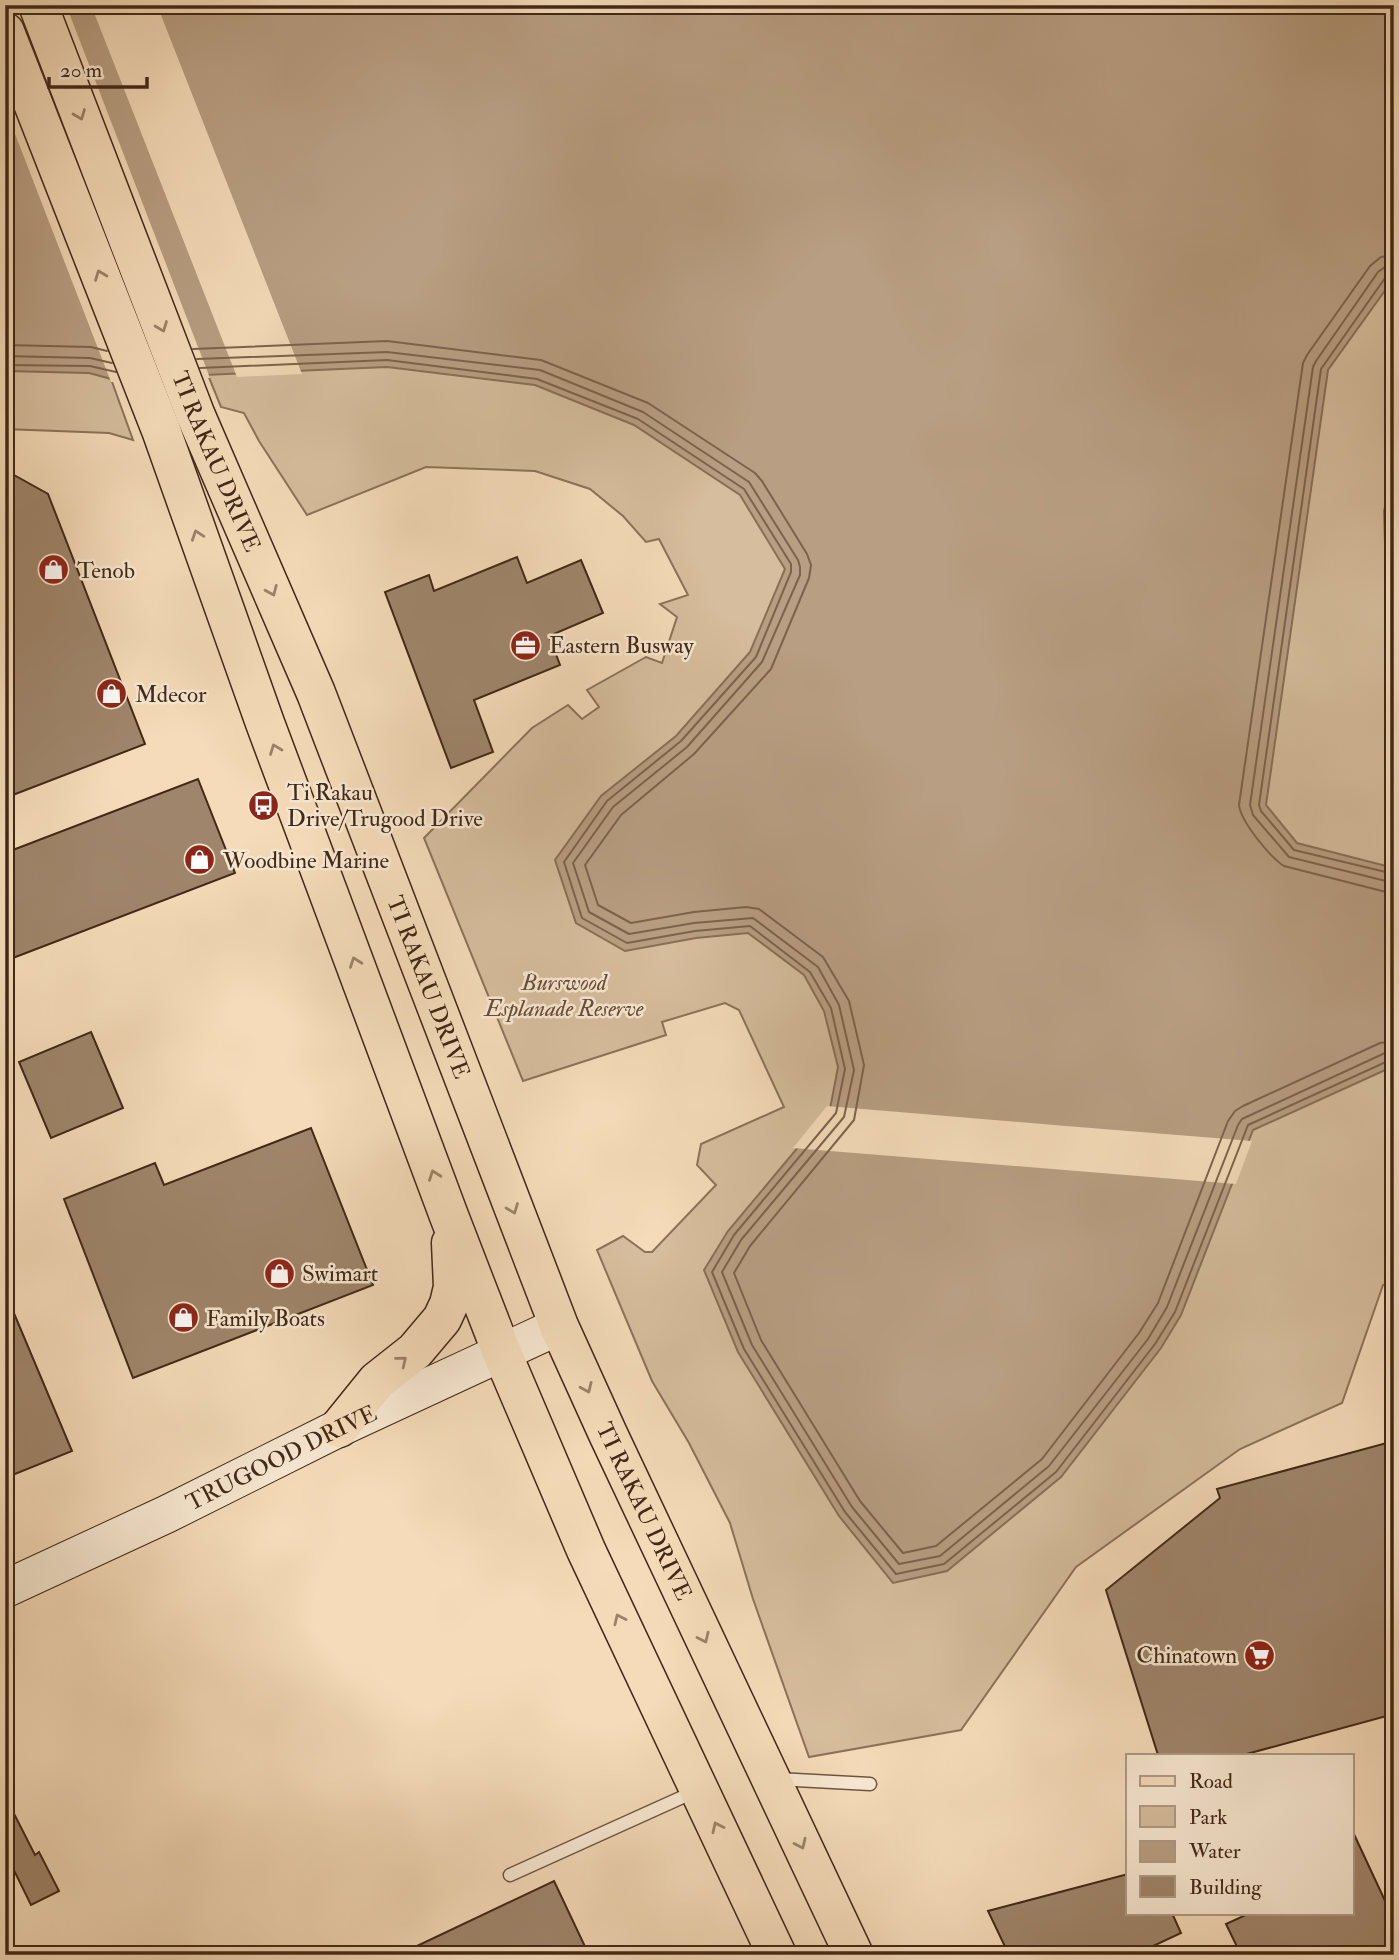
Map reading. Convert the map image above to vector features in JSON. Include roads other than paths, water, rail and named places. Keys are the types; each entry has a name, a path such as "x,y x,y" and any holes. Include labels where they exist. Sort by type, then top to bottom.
{"main road":[{"name":"TI RAKAU DRIVE","path":"38,5 196,416 316,693 559,1326 853,1955"},
{"name":"TI RAKAU DRIVE","path":"5,32 161,430 255,697 502,1353 586,1550 777,1955"},
{"path":"339,1429 377,1381 415,1351 442,1319 453,1287 449,1216"},
{"name":"TRUGOOD DRIVE","path":"5,1589 559,1326"}],"lane":[{"path":"770,1778 870,1784"},
{"path":"510,1875 699,1790"}],"water":[{"path":"5,5 1394,5 1394,278 1328,370 1266,805 1297,843 1394,868 1394,1066 1253,1130 1181,1315 1161,1348 1061,1477 947,1571 893,1583 839,1516 738,1352 704,1270 728,1231 830,1109 838,1067 824,1011 804,975 748,933 696,938 625,951 576,923 555,860 601,796 676,736 750,652 785,569 740,495 634,425 535,385 387,367 111,379 89,373 5,371"}],"place":[{"name":"Tenob","path":"54,570"},
{"name":"Eastern Busway","path":"526,645"},
{"name":"Mdecor","path":"112,694"},
{"name":"Ti Rakau Drive/Trugood Drive","path":"264,805"},
{"name":"Woodbine Marine","path":"200,860"},
{"name":"Swimart","path":"279,1273"},
{"name":"Family Boats","path":"183,1318"},
{"name":"Chinatown","path":"1260,1655"}],"park label":[{"name":"Burswood Esplanade Reserve","path":"564,995"}]}
